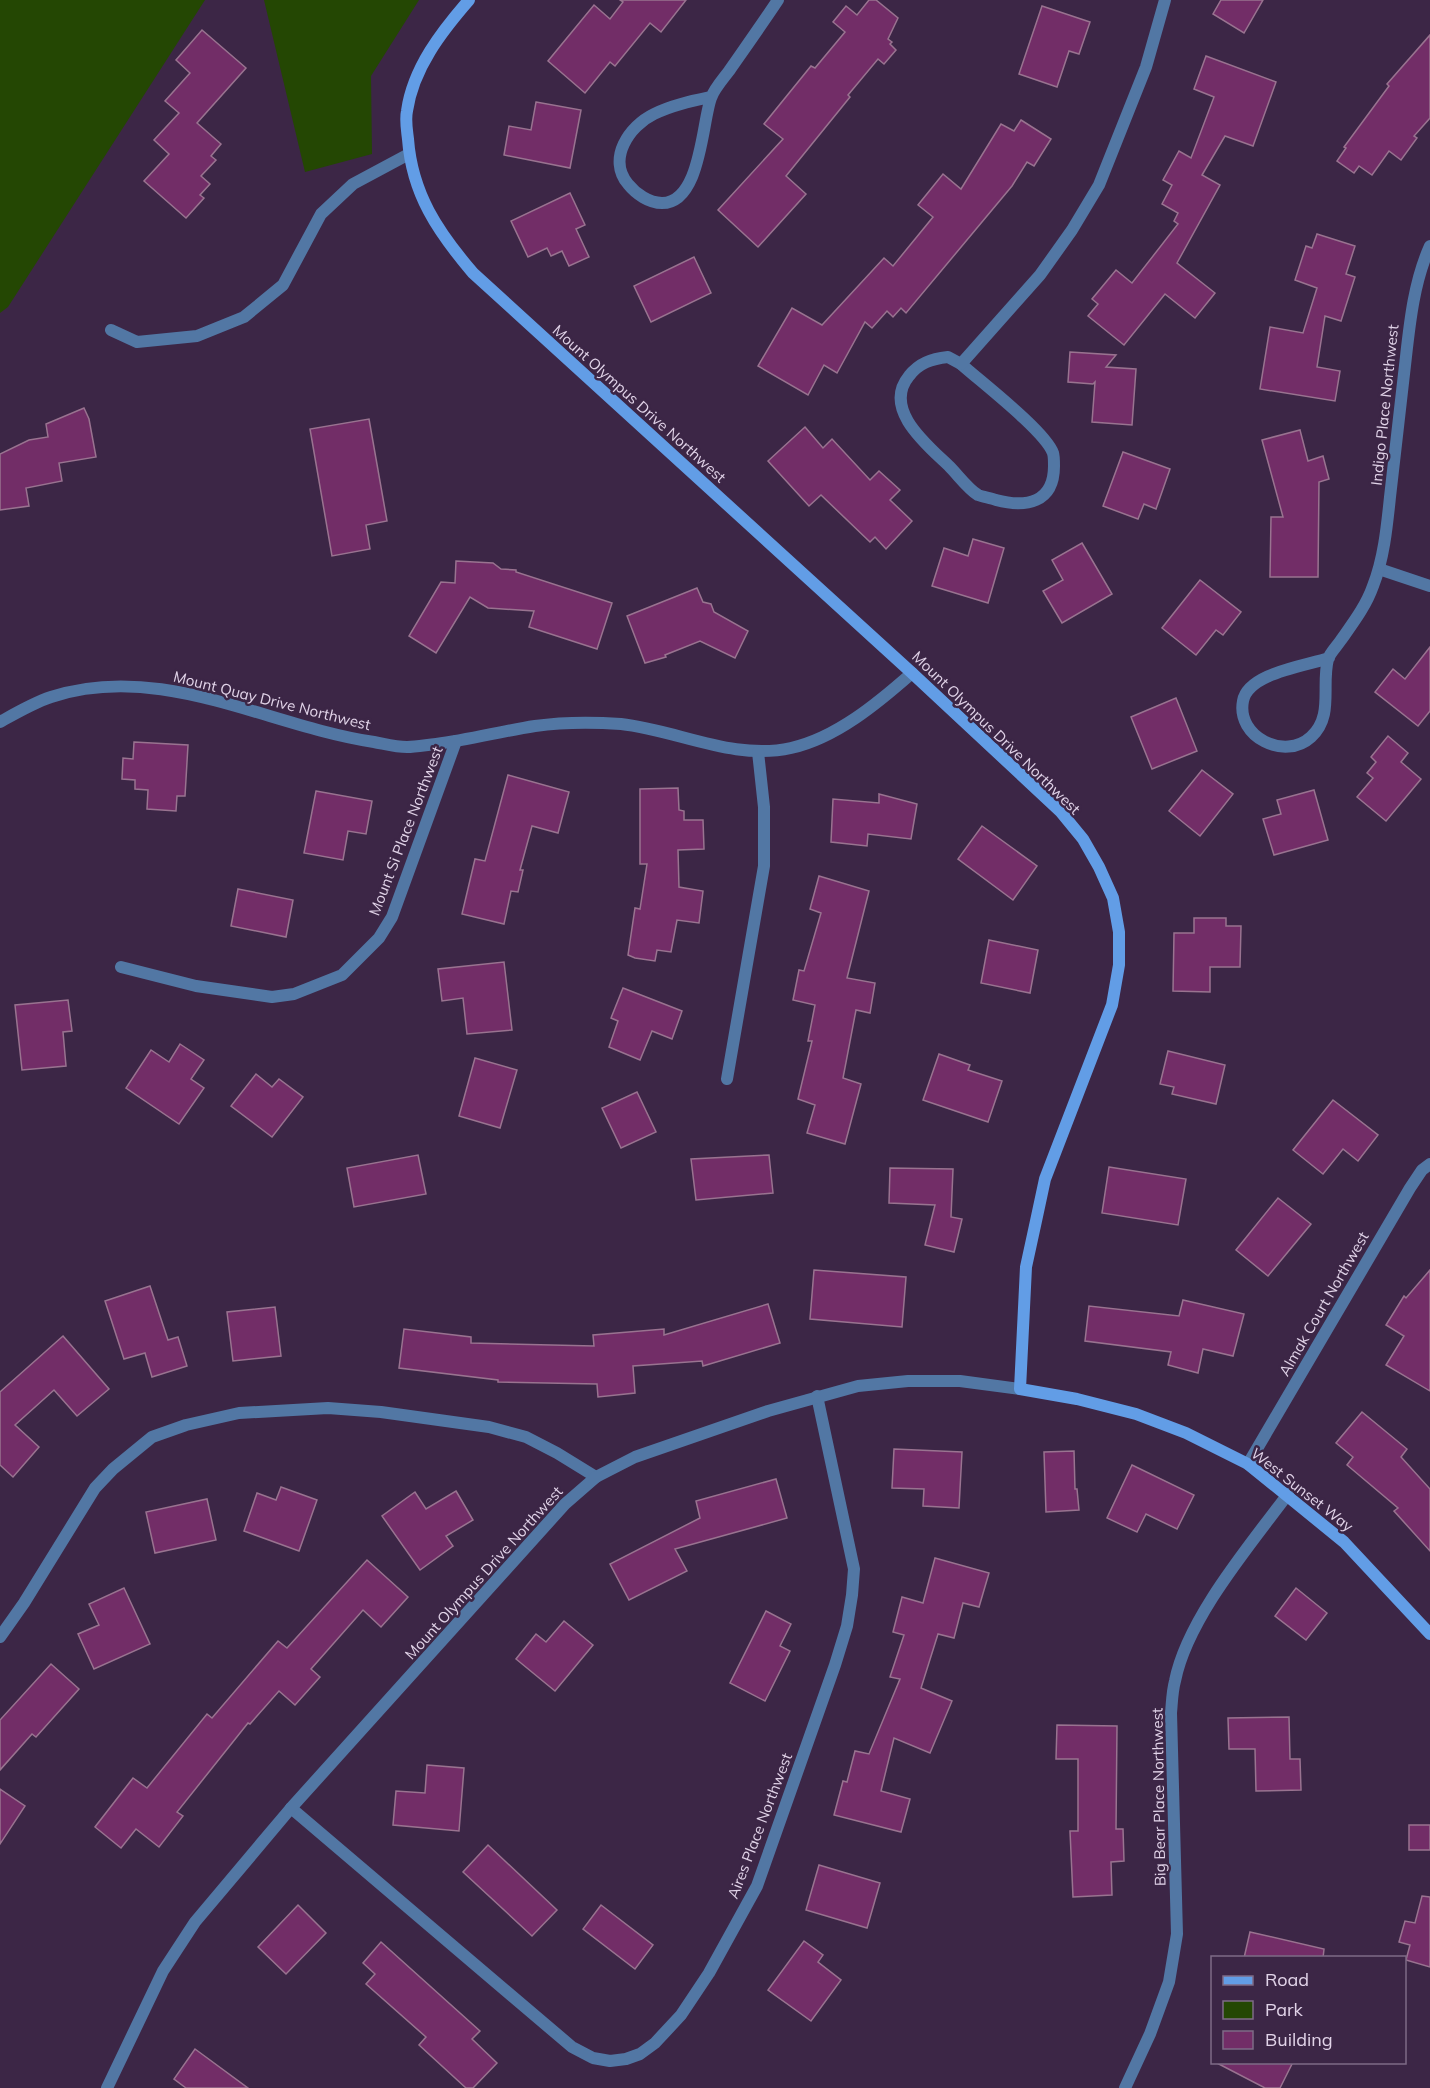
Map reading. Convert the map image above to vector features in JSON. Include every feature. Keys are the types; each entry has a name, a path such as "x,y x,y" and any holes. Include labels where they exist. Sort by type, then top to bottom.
{"street":[{"name":"Mount Olympus Drive Northwest","path":"107,2088 163,1971 195,1922 291,1808 565,1504 596,1478 635,1456 817,1396 858,1386 908,1381 960,1381 1020,1389 1026,1267 1036,1221 1046,1179 1112,1005 1119,965 1119,932 1113,898 1083,839 1060,811 912,673 472,273 446,242 428,212 416,180 409,154 406,113 411,91 428,55 446,27 469,0"},
{"path":"711,97 688,102 652,115 629,136 621,148 619,161 623,179 632,190 644,198 662,203 672,201 692,178 711,97 778,0"},
{"path":"961,364 1040,275 1072,230 1099,184 1146,67 1165,0"},
{"path":"111,330 137,342 197,336 244,317 283,285 321,214 352,184 409,154"},
{"name":"Indigo Place Northwest","path":"1329,658 1255,682 1243,699 1243,712 1246,724 1264,743 1288,748 1310,738 1318,729 1325,715 1329,658 1362,609 1373,587 1379,569 1388,518 1410,319 1417,286 1430,246"},
{"path":"948,357 961,364 1044,438 1053,454 1054,470 1050,488 1039,499 1026,504 1010,504 978,494 919,437 907,420 900,402 901,389 907,378 919,366 933,359 948,357"},
{"path":"1379,569 1430,586"},
{"name":"Mount Quay Drive Northwest","path":"0,722 50,697 78,689 145,686 177,691 338,736 408,747 537,726 572,723 621,724 758,752 791,748 814,740 846,724 891,692 912,673"},
{"name":"Mount Si Place Northwest","path":"121,967 196,986 272,997 294,994 342,975 379,938 392,917 456,741"},
{"path":"727,1079 764,866 764,807 758,752"},
{"name":"Almak Court Northwest","path":"1248,1464 1410,1188 1422,1170 1430,1164"},
{"name":"West Sunset Way","path":"1020,1389 1077,1399 1136,1414 1186,1433 1248,1464 1288,1494 1344,1542 1430,1634"},
{"name":"Aires Place Northwest","path":"291,1808 572,2047 593,2058 610,2061 640,2055 655,2043 681,2015 709,1973 757,1886 847,1626 854,1569 817,1396"},
{"path":"0,1637 24,1603 95,1488 113,1469 152,1437 186,1425 239,1413 328,1408 381,1412 489,1427 526,1437 557,1453 596,1478"},
{"name":"Big Bear Place Northwest","path":"1125,2088 1150,2034 1168,1982 1177,1934 1171,1713 1174,1681 1183,1655 1216,1592 1288,1494"}],"green space":[{"path":"0,0 205,0 8,307 0,313"},
{"path":"264,0 419,0 371,76 372,154 305,172"}],"building":[{"path":"620,0 686,0 661,32 650,23 615,66 610,62 585,93 548,61 594,5 610,19 623,2"},
{"path":"869,0 876,0 898,18 888,39 896,50 884,64 878,59 786,176 806,194 758,247 718,210 783,139 764,124 811,66 815,68 845,32 833,22 846,6 857,15"},
{"path":"1221,0 1263,0 1244,33 1213,14"},
{"path":"1042,6 1090,22 1079,54 1069,51 1057,87 1019,74"},
{"path":"202,30 246,68 197,123 221,144 211,156 216,160 201,176 210,184 200,195 204,198 186,218 144,181 169,154 154,140 179,113 165,101 190,73 176,60"},
{"path":"1430,35 1430,118 1414,136 1417,138 1401,160 1389,151 1372,175 1359,166 1354,173 1337,161 1346,148 1344,147 1389,86 1387,84"},
{"path":"1206,56 1276,82 1253,146 1225,136 1202,175 1220,185 1177,263 1215,293 1195,318 1165,294 1124,345 1088,316 1098,304 1092,299 1116,270 1132,283 1178,224 1174,221 1178,213 1162,204 1172,185 1163,180 1179,151 1191,158 1214,97 1194,89"},
{"path":"536,102 581,110 570,168 504,155 509,126 531,130"},
{"path":"1021,120 1051,139 1034,166 1027,162 1012,186 906,313 901,308 893,317 887,311 872,328 865,322 837,373 824,365 808,395 758,366 792,308 822,325 884,258 893,266 933,217 918,205 943,174 961,189 1001,124 1014,131"},
{"path":"570,193 585,225 576,229 589,257 569,266 562,251 551,256 547,248 528,257 511,221"},
{"path":"1317,234 1355,246 1346,274 1355,277 1341,321 1325,316 1317,367 1340,371 1335,401 1260,389 1270,327 1303,333 1317,288 1295,280 1306,246 1312,248"},
{"path":"694,257 711,293 651,322 634,286"},
{"path":"1070,352 1116,355 1106,367 1136,369 1132,425 1092,422 1095,382 1093,384 1068,382"},
{"path":"84,408 89,419 96,457 59,463 62,481 26,488 29,506 0,510 0,454 29,440 48,437 46,424"},
{"path":"369,419 387,521 366,525 370,549 332,556 310,429"},
{"path":"805,427 823,448 832,439 870,480 879,471 900,490 890,500 912,521 886,549 875,537 870,542 821,495 809,506 768,461"},
{"path":"1300,430 1308,461 1323,456 1329,479 1319,482 1318,577 1270,577 1271,517 1283,517 1262,440"},
{"path":"1123,452 1170,469 1156,509 1144,504 1138,519 1103,506"},
{"path":"973,539 1004,548 988,603 932,586 944,548 968,556"},
{"path":"1082,543 1112,594 1062,623 1043,591 1063,580 1052,560"},
{"path":"456,561 493,563 501,569 516,570 516,572 612,603 597,649 529,627 534,611 488,608 470,597 436,653 409,636 441,582 455,583"},
{"path":"1200,580 1241,612 1223,635 1216,630 1196,655 1162,628"},
{"path":"697,588 703,602 711,604 714,612 748,631 735,658 700,641 665,655 666,657 645,663 627,616"},
{"path":"1430,647 1430,711 1418,726 1375,692 1393,669 1405,679"},
{"path":"1176,698 1197,751 1152,769 1131,717"},
{"path":"1388,736 1408,753 1401,762 1421,779 1386,821 1357,797 1373,778 1367,773 1376,762 1371,757"},
{"path":"134,742 188,745 185,796 177,796 176,811 147,809 148,790 135,789 135,780 122,779 123,758 133,759"},
{"path":"1202,770 1233,794 1200,836 1169,811"},
{"path":"508,775 569,792 558,833 532,826 520,870 523,870 518,892 511,891 504,924 462,914 475,859 485,861"},
{"path":"678,788 679,810 684,811 684,820 703,820 704,849 678,850 679,887 703,891 699,923 677,920 671,952 657,950 655,961 635,958 628,955 635,908 640,909 647,864 640,864 640,789"},
{"path":"1314,790 1328,840 1274,855 1263,819 1281,814 1277,800"},
{"path":"316,791 372,801 366,834 348,831 343,860 304,853"},
{"path":"879,794 917,804 911,839 868,834 867,846 831,842 833,799 879,803"},
{"path":"982,826 1037,866 1013,900 958,859"},
{"path":"819,876 869,891 847,978 875,983 870,1013 856,1010 843,1078 861,1084 845,1144 807,1133 815,1105 798,1099 812,1041 808,1041 815,1005 793,1000 799,970 804,971 821,913 810,909"},
{"path":"238,889 293,900 286,937 231,926"},
{"path":"1194,918 1226,918 1226,926 1241,926 1240,967 1210,967 1210,992 1173,991 1174,933 1194,933"},
{"path":"989,940 1038,950 1030,993 981,983"},
{"path":"504,962 512,1030 467,1034 463,998 442,1001 438,969"},
{"path":"623,988 682,1011 672,1039 652,1031 640,1060 609,1047 618,1021 611,1018"},
{"path":"68,1000 72,1031 63,1032 66,1066 22,1070 15,1005"},
{"path":"180,1044 204,1060 191,1079 204,1088 179,1124 126,1088 151,1050 169,1062"},
{"path":"1168,1051 1225,1065 1216,1104 1172,1094 1174,1087 1160,1084"},
{"path":"939,1054 970,1065 968,1070 1002,1081 988,1122 923,1100"},
{"path":"475,1058 517,1070 500,1128 459,1116"},
{"path":"256,1074 272,1087 279,1079 303,1097 272,1137 231,1106"},
{"path":"637,1092 656,1132 621,1148 602,1108"},
{"path":"1333,1100 1378,1135 1358,1161 1343,1149 1323,1174 1293,1150"},
{"path":"418,1155 426,1194 354,1207 347,1168"},
{"path":"769,1155 773,1193 696,1200 691,1159"},
{"path":"1109,1167 1186,1179 1178,1225 1102,1213"},
{"path":"890,1168 953,1169 951,1217 962,1219 954,1252 925,1245 935,1205 889,1203"},
{"path":"1278,1198 1311,1224 1268,1276 1236,1250"},
{"path":"814,1270 906,1277 902,1327 810,1319"},
{"path":"1430,1270 1430,1391 1386,1365 1404,1336 1386,1325 1404,1296 1406,1298"},
{"path":"150,1286 168,1340 178,1337 187,1366 152,1377 145,1353 124,1359 105,1301"},
{"path":"1183,1300 1244,1314 1233,1356 1203,1349 1198,1373 1168,1365 1171,1352 1085,1341 1089,1306 1179,1316"},
{"path":"768,1304 780,1343 703,1366 702,1361 633,1366 635,1393 598,1397 597,1384 498,1382 498,1380 399,1368 404,1329 471,1337 471,1343 594,1346 593,1335 664,1329 664,1335"},
{"path":"275,1307 281,1356 233,1361 227,1312"},
{"path":"63,1336 109,1389 77,1416 54,1390 15,1425 39,1447 13,1477 0,1465 0,1392"},
{"path":"1362,1412 1407,1449 1401,1457 1430,1489 1430,1551 1394,1511 1398,1508 1347,1465 1353,1457 1336,1443"},
{"path":"894,1449 962,1452 959,1508 923,1506 924,1489 892,1488"},
{"path":"1074,1451 1075,1489 1077,1489 1079,1510 1046,1512 1044,1452"},
{"path":"1132,1465 1194,1495 1177,1529 1146,1514 1137,1532 1107,1518"},
{"path":"776,1479 787,1518 675,1549 687,1571 629,1600 610,1564 700,1518 696,1501"},
{"path":"281,1487 317,1500 299,1551 244,1531 257,1493 276,1500"},
{"path":"456,1491 473,1520 446,1536 453,1546 420,1570 382,1516 415,1492 426,1509"},
{"path":"207,1499 216,1540 155,1553 146,1512"},
{"path":"935,1558 989,1573 979,1607 963,1603 954,1638 938,1634 921,1688 952,1701 930,1753 894,1738 881,1791 910,1799 901,1832 834,1815 843,1781 847,1782 855,1751 869,1754 900,1679 890,1677 904,1635 893,1632 902,1597 923,1603"},
{"path":"367,1560 408,1597 381,1627 363,1610 311,1669 320,1677 295,1705 279,1691 250,1724 248,1723 177,1812 183,1816 159,1847 136,1829 121,1848 95,1827 133,1778 147,1788 207,1714 212,1718 278,1641 287,1648"},
{"path":"124,1588 150,1644 94,1669 78,1634 99,1625 89,1604"},
{"path":"1296,1588 1327,1613 1306,1640 1275,1616"},
{"path":"766,1611 791,1624 780,1646 790,1651 765,1701 730,1683"},
{"path":"564,1621 593,1645 555,1691 516,1659 536,1634 546,1642"},
{"path":"51,1664 79,1689 36,1737 32,1734 0,1770 0,1720"},
{"path":"1289,1717 1290,1759 1300,1759 1301,1790 1256,1791 1255,1749 1229,1749 1228,1718"},
{"path":"1057,1725 1117,1726 1116,1829 1123,1829 1124,1861 1111,1862 1112,1895 1073,1897 1070,1831 1078,1831 1078,1759 1056,1759"},
{"path":"427,1765 464,1768 459,1831 393,1825 396,1791 425,1793"},
{"path":"0,1789 25,1806 0,1844"},
{"path":"1409,1825 1430,1825 1430,1850 1409,1850"},
{"path":"488,1845 557,1910 532,1936 463,1872"},
{"path":"819,1865 880,1883 867,1928 806,1910"},
{"path":"1422,1896 1430,1897 1430,1967 1406,1960 1410,1945 1399,1942 1405,1921 1415,1923"},
{"path":"298,1905 326,1933 286,1974 258,1947"},
{"path":"601,1905 653,1945 635,1969 583,1929"},
{"path":"1250,1932 1324,1949 1323,1956 1244,1956"},
{"path":"804,1941 823,1955 818,1962 841,1980 811,2021 768,1990"},
{"path":"381,1942 480,2031 472,2039 497,2063 473,2088 466,2088 419,2045 426,2037 366,1984 375,1974 363,1963"},
{"path":"195,2049 248,2088 186,2088 174,2079"},
{"path":"1219,2064 1292,2064 1280,2088 1265,2088"}]}
